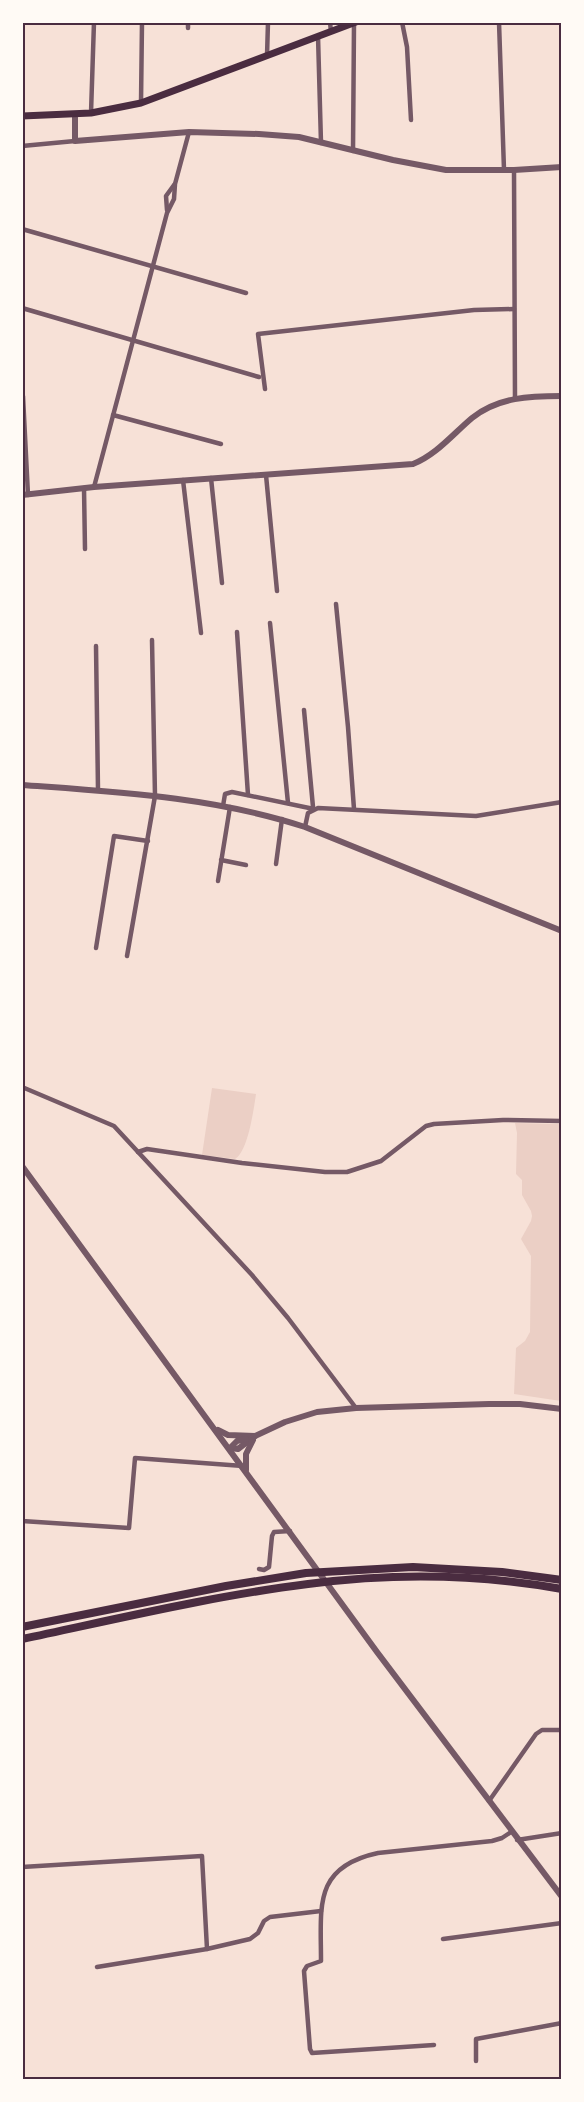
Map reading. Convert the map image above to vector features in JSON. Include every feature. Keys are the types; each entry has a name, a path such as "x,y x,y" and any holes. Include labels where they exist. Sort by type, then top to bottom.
{"highway":[{"path":"22,1628 226,1586 306,1573 373,1568 458,1568 561,1580"},
{"path":"22,1639 141,1613 309,1584 385,1578 468,1578 561,1589"}],"main road":[{"path":"22,116 92,113 141,103 355,23"}],"street":[{"path":"92,113 94,22"},
{"path":"141,103 142,22"},
{"path":"267,56 268,22"},
{"path":"330,22 331,32"},
{"path":"402,22 407,47 411,120"},
{"path":"499,22 504,170"},
{"path":"353,151 355,23"},
{"path":"318,36 321,143"},
{"path":"75,114 75,141"},
{"path":"94,487 167,213 174,199 175,184 189,132"},
{"path":"22,146 189,132 289,136 446,170 561,167"},
{"path":"514,170 514,399"},
{"path":"167,213 166,196 175,184"},
{"path":"22,230 246,293"},
{"path":"22,308 259,377"},
{"path":"265,389 258,334 474,310 514,309"},
{"path":"23,396 25,495 94,487 413,464 437,450 482,411 524,397 561,396"},
{"path":"113,415 221,444"},
{"path":"266,475 277,591"},
{"path":"211,478 222,583"},
{"path":"183,480 201,633"},
{"path":"84,488 85,549"},
{"path":"336,604 354,809"},
{"path":"270,623 288,803"},
{"path":"237,632 248,795"},
{"path":"127,956 155,796 152,640"},
{"path":"96,646 98,790"},
{"path":"304,710 314,808"},
{"path":"22,785 155,796 230,807 282,819 561,931"},
{"path":"223,806 227,793 314,808 476,816 561,802"},
{"path":"218,880 230,807"},
{"path":"305,827 308,813 314,808"},
{"path":"276,864 282,819"},
{"path":"96,948 114,836 148,841"},
{"path":"221,860 246,865"},
{"path":"22,1087 114,1126 252,1275 288,1318 356,1408"},
{"path":"138,1152 147,1149 242,1163 325,1172 347,1172 381,1161 426,1126 434,1124 503,1120 561,1121"},
{"path":"22,1166 561,1898"},
{"path":"230,1448 238,1449 255,1436 300,1416 317,1412 356,1408 489,1404 520,1404 561,1409"},
{"path":"216,1430 228,1435 255,1436"},
{"path":"244,1468 246,1454 255,1436"},
{"path":"22,1521 129,1528 135,1458 244,1468"},
{"path":"259,1569 264,1570 268,1567 274,1532 290,1531"},
{"path":"489,1802 536,1734 542,1730 561,1731"},
{"path":"435,2045 312,2053 304,1971 308,1966 321,1961 321,1911 326,1888 333,1875 346,1864 362,1856 492,1841 511,1832"},
{"path":"517,1840 561,1833"},
{"path":"22,1867 202,1856 207,1949"},
{"path":"97,1967 207,1949 250,1939 258,1933 270,1917 321,1911"},
{"path":"443,1939 561,1923"},
{"path":"476,2061 476,2039 561,2023"}],"shaded area":[{"path":"212,1088 256,1094 247,1139 240,1155 235,1159 202,1155"},
{"path":"515,1123 561,1124 561,1401 514,1394 516,1348 525,1341 530,1332 531,1256 521,1239 532,1216 522,1195 522,1180 516,1174 517,1133"}]}
